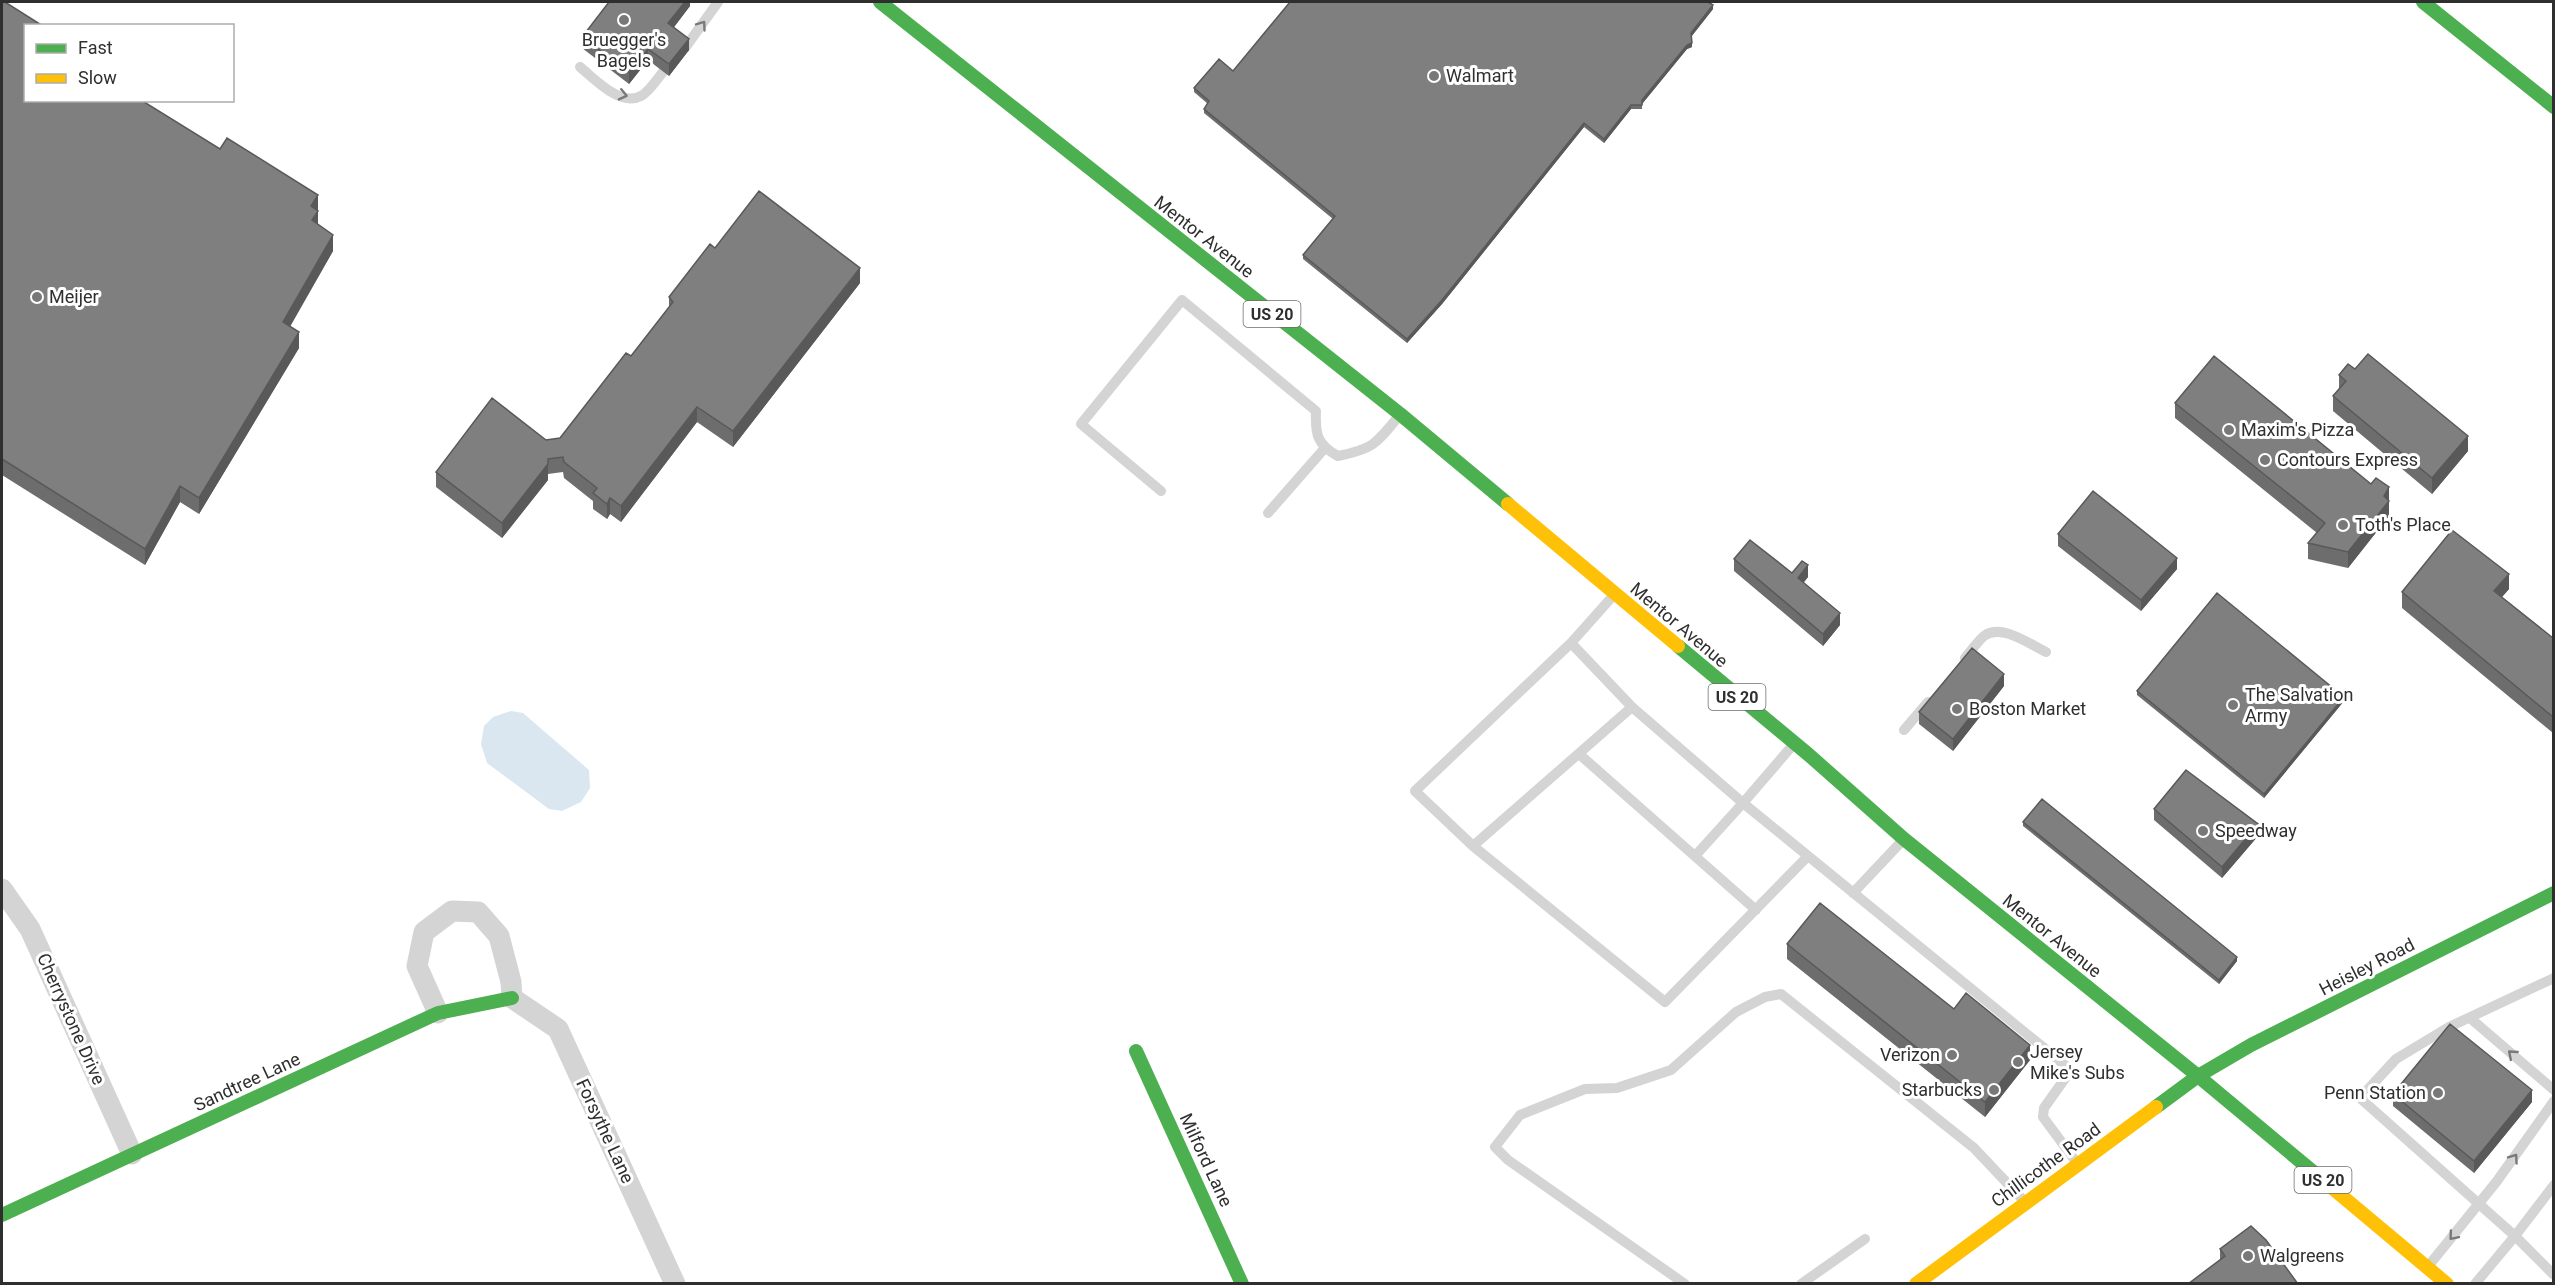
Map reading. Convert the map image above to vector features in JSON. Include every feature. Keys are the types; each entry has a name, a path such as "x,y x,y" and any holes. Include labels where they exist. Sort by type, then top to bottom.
{"main road":[{"name":"Mentor Avenue","path":"880,2 1051,140 1400,414 1904,839 2198,1076 2448,1284"},
{"path":"2423,2 2553,107"},
{"name":"Heisley Road","path":"2198,1076 2251,1045 2553,893"},
{"name":"Sandtree Lane","path":"2,1215 438,1013 512,998"},
{"name":"Milford Lane","path":"1136,1051 1242,1284"},
{"name":"Chillicothe Road","path":"1916,1284 2198,1076"}],"street":[{"name":"Cherrystone Drive","path":"2,888 30,929 132,1154"},
{"path":"438,1013 417,966 424,932 452,911 478,912 499,936 511,982 512,998"},
{"name":"Forsythe Lane","path":"512,998 558,1029 675,1284"}],"lane":[{"path":"686,48 718,2"},
{"path":"580,67 614,94 629,98 641,96 663,72"},
{"path":"1161,491 1082,423 1182,300 1316,411 1317,436 1324,448 1338,456 1363,451 1378,441 1400,414"},
{"path":"1268,513 1324,448"},
{"path":"1615,595 1571,643 1415,790 1473,846 1665,1002 1808,856"},
{"path":"1954,671 1983,637 1991,633 2018,636 2046,652"},
{"path":"1571,643 1632,707 1743,803 2071,1070 2044,1108 2043,1117 2078,1164"},
{"path":"1904,730 1933,696"},
{"path":"1473,846 1632,707"},
{"path":"1695,856 1794,744"},
{"path":"1579,754 1756,910"},
{"path":"1853,893 1904,839"},
{"path":"2553,978 2470,1018 2396,1059 2360,1098 2515,1236 2553,1275"},
{"path":"1685,1284 1508,1160 1495,1148 1520,1115 1585,1089 1617,1088 1671,1070 1736,1012 1765,997 1780,994 1974,1148 2026,1202"},
{"path":"2470,1018 2553,1090"},
{"path":"2428,1267 2479,1205 2553,1101"},
{"path":"2475,1284 2553,1185"},
{"path":"1801,1284 1865,1239"}],"shaded area":[{"path":"511,711 523,713 589,770 590,788 581,802 562,811 549,809 487,763 481,744 484,726 493,717"}],"building":[{"path":"2,2 5,2 40,24 24,24 24,102 144,102 220,149 227,138 318,195 311,206 318,211 312,220 333,235 283,322 299,332 199,498 180,486 145,549 2,459"},
{"path":"609,2 685,2 668,23 689,39 669,64 648,49 629,72 582,37"},
{"path":"1290,2 1708,2 1713,5 1691,33 1692,43 1687,45 1642,100 1642,105 1631,105 1604,139 1584,123 1442,300 1407,339 1303,255 1335,216 1204,109 1209,101 1194,88 1219,59 1233,71"},
{"path":"759,191 860,268 733,431 697,407 621,506 610,498 607,504 593,493 597,488 564,462 563,457 548,459 548,464 502,523 436,472 492,398 546,440 560,438 626,353 631,356 673,302 669,297 710,244 715,248"},
{"path":"2368,354 2468,436 2432,478 2333,396 2346,381 2339,375 2348,364 2355,369"},
{"path":"2214,356 2371,484 2376,478 2389,487 2384,496 2389,501 2348,552 2308,543 2325,523 2175,403"},
{"path":"2093,491 2177,558 2141,600 2058,534"},
{"path":"2452,530 2509,574 2494,591 2553,638 2553,717 2402,592"},
{"path":"1750,540 1792,573 1802,561 1808,565 1798,578 1840,613 1823,634 1734,559"},
{"path":"2217,593 2344,697 2264,794 2137,691"},
{"path":"1972,648 2004,674 1953,739 1919,712"},
{"path":"2186,770 2258,824 2222,867 2154,809"},
{"path":"2042,799 2237,957 2219,980 2023,822"},
{"path":"1820,903 1954,1009 1966,993 2030,1045 1985,1102 1787,944"},
{"path":"2450,1024 2532,1090 2474,1161 2393,1094"},
{"name":"Walgreens","path":"2251,1226 2266,1240 2298,1284 2188,1284 2225,1256 2220,1249"}],"traffic: fast":[{"path":"880,2 1400,414 1508,504"},
{"path":"2423,2 2554,107"},
{"path":"1678,646 1809,755 1904,839 2318,1176"},
{"path":"2156,1107 2198,1076 2251,1045 2554,893"},
{"path":"2,1215 438,1013 512,998"},
{"path":"1136,1051 1242,1284"}],"traffic: slow":[{"path":"1508,504 1678,646"},
{"path":"1916,1284 2156,1107"},
{"path":"2318,1176 2447,1284"}],"place":[{"name":"Bruegger's Bagels","path":"624,20"},
{"name":"Walmart","path":"1434,76"},
{"name":"Meijer","path":"37,297"},
{"name":"Maxim's Pizza","path":"2229,430"},
{"name":"Contours Express","path":"2265,460"},
{"name":"Toth's Place","path":"2343,525"},
{"name":"The Salvation Army","path":"2233,705"},
{"name":"Boston Market","path":"1957,709"},
{"name":"Speedway","path":"2203,831"},
{"name":"Verizon","path":"1952,1055"},
{"name":"Jersey Mike's Subs","path":"2018,1062"},
{"name":"Starbucks","path":"1994,1090"},
{"name":"Penn Station","path":"2438,1093"},
{"name":"Walgreens","path":"2248,1256"}]}
